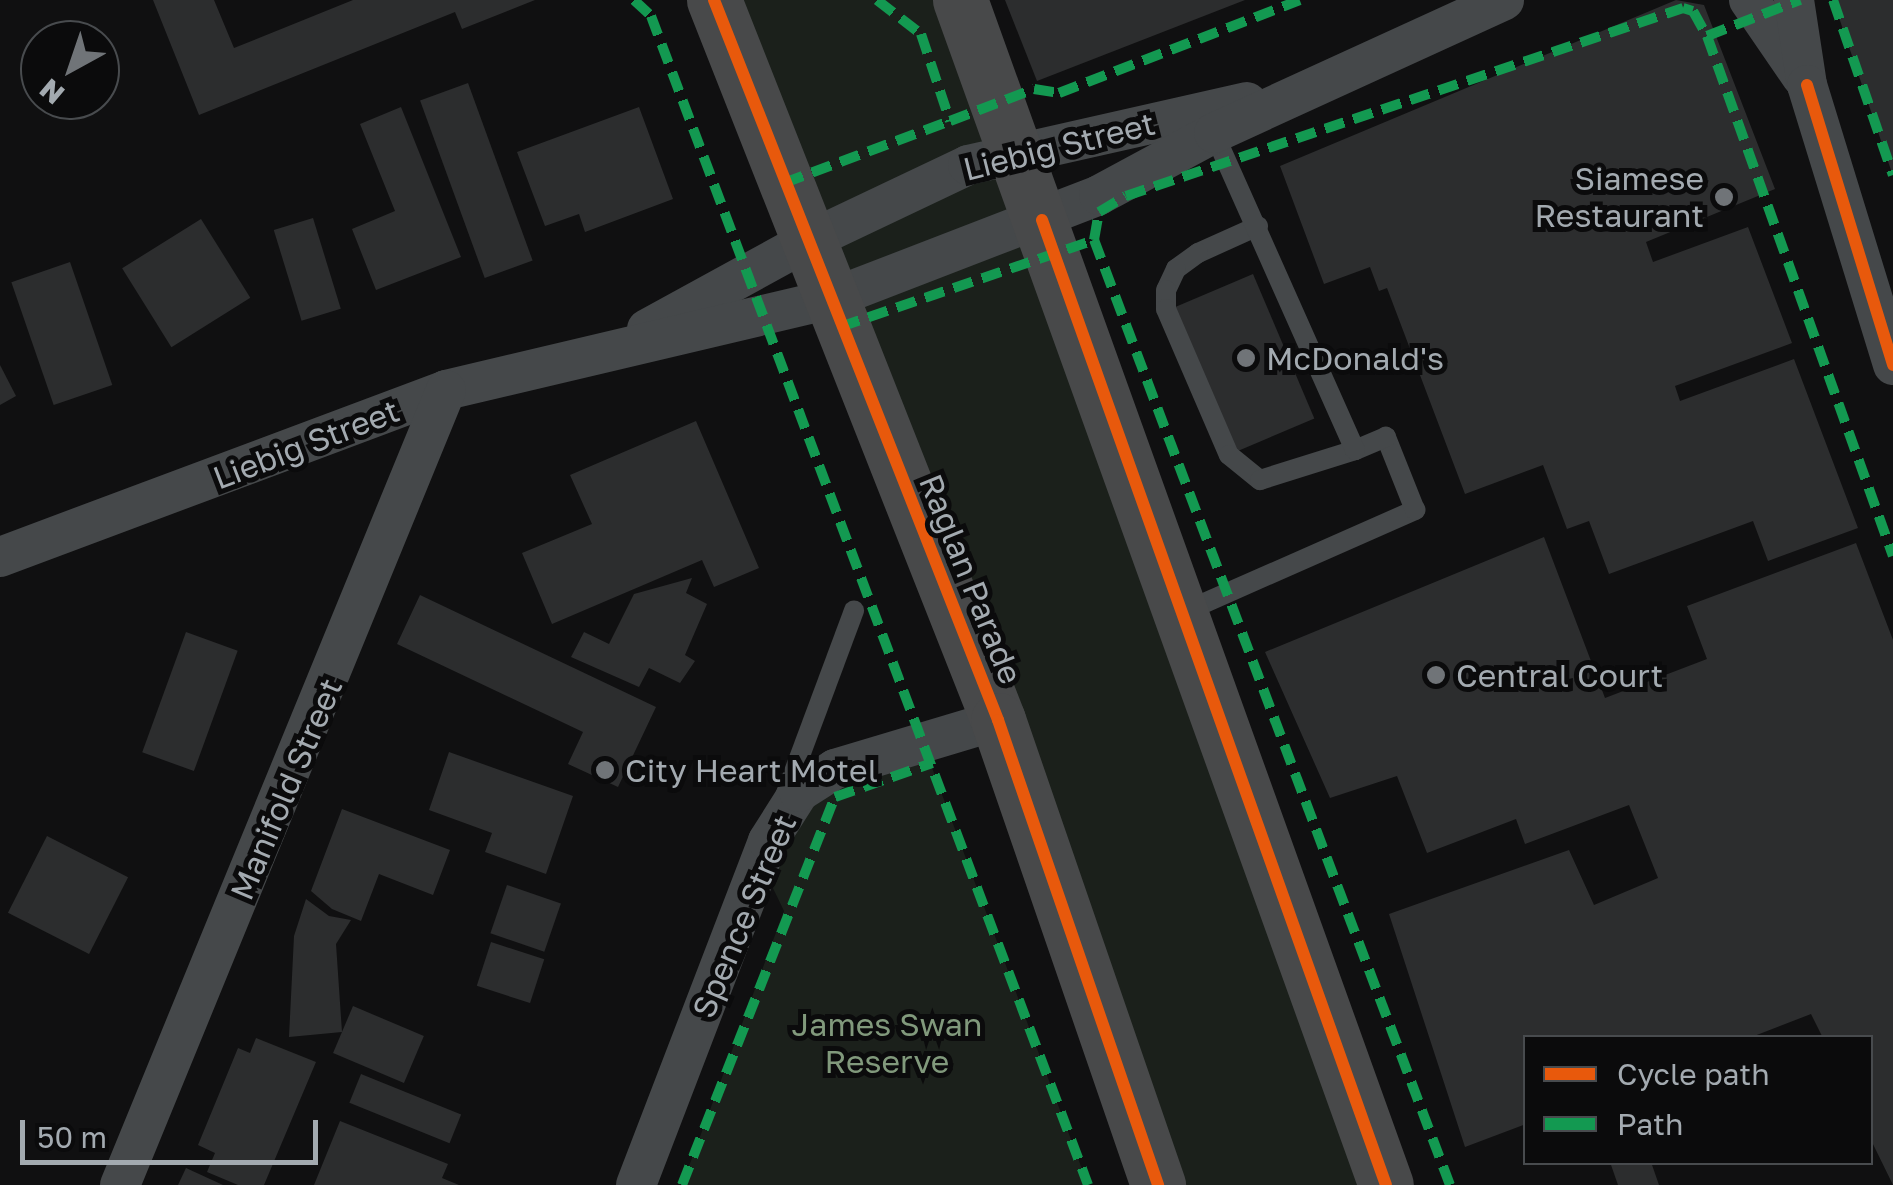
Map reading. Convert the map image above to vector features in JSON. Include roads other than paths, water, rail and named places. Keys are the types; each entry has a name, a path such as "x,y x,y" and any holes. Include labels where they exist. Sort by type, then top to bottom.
{"highway":[{"path":"960,0 1386,1185"},
{"name":"Raglan Parade","path":"711,11 998,720 1158,1185"}],"street":[{"name":"Liebig Street","path":"0,558 446,390 617,346 830,299 1042,220 1300,92 1504,0"},
{"path":"1750,0 1806,85"},
{"path":"1794,0 1806,85 1889,344"},
{"name":"Liebig Street","path":"617,346 806,242 968,165 1300,92"},
{"name":"Manifold Street","path":"120,1185 446,390"},
{"name":"Spence Street","path":"636,1185 768,841 815,778 998,720"}],"lane":[{"path":"1214,133 1355,450"},
{"path":"1182,612 1415,510 1386,438 1260,480 1229,455 1166,309 1166,290 1176,269 1198,253 1258,226"},
{"path":"768,841 854,610"}],"place":[{"name":"Siamese Restaurant","path":"1724,197"},
{"name":"McDonald's","path":"1246,358"},
{"name":"Central Court","path":"1436,675"},
{"name":"City Heart Motel","path":"605,770"}],"park label":[{"name":"James Swan Reserve","path":"887,1044"}]}
